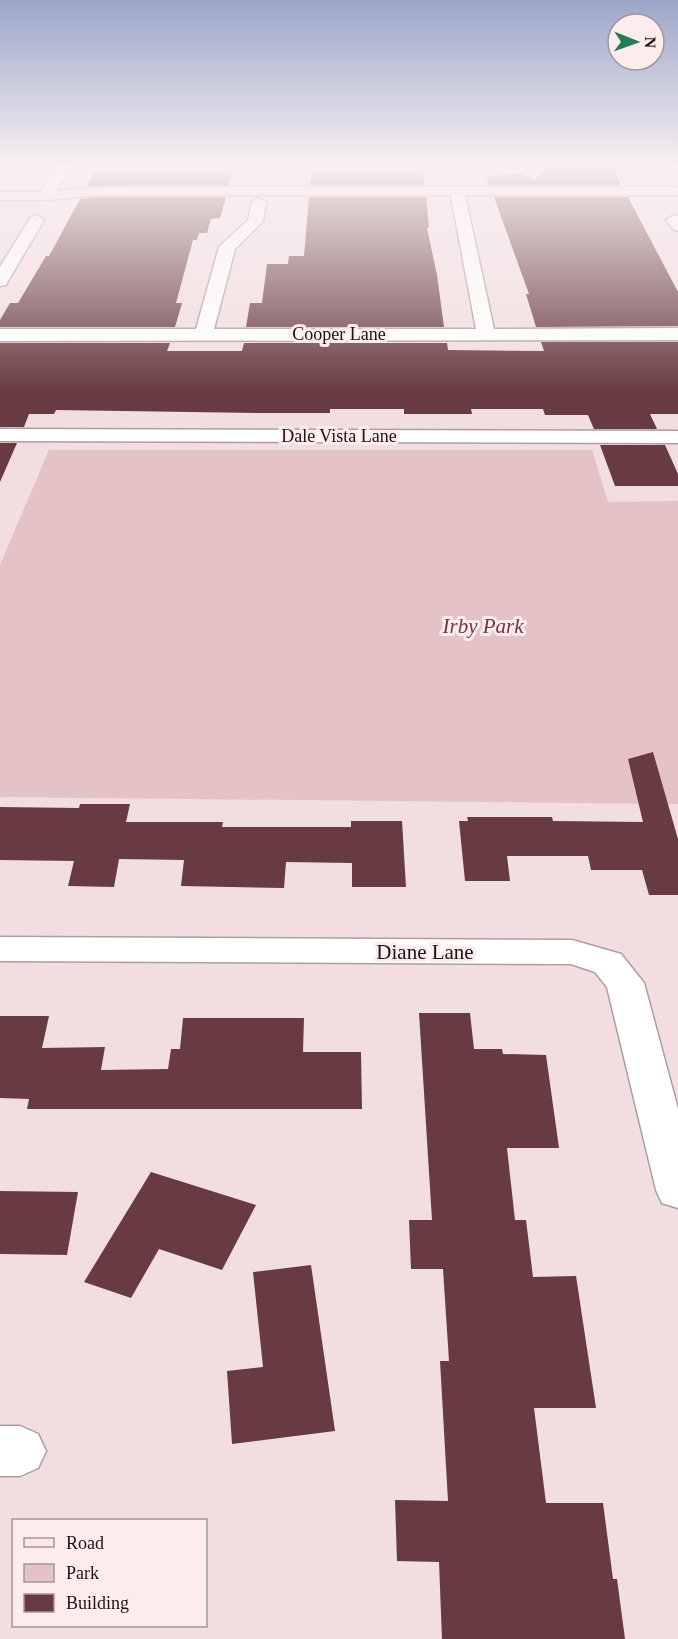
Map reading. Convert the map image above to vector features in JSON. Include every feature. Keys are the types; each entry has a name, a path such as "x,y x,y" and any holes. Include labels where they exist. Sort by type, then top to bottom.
{"street":[{"path":"0,281 24,240"},
{"path":"204,334 227,247 234,240"},
{"path":"468,240 486,334"},
{"name":"Cooper Lane","path":"0,335 678,334"},
{"name":"Dale Vista Lane","path":"0,435 678,437"},
{"name":"Diane Lane","path":"0,949 572,952 608,963 625,982 678,1190"}],"green space":[{"name":"Irby Park","path":"49,450 592,450 608,502 678,501 678,804 0,797 0,565"}],"building":[{"path":"57,240 193,240 176,303 182,303 175,327 0,327 0,320 10,303 18,303 46,256 49,256"},
{"path":"305,240 430,240 444,327 246,327 250,303 262,303 267,264 288,264 289,256 304,256"},
{"path":"510,240 651,240 678,292 678,326 536,327 526,294 529,294"},
{"path":"541,342 678,342 678,414 650,414 657,429 594,429 588,415 545,415 543,409 471,409 472,414 404,414 404,409 330,409 330,413 56,410 54,414 29,414 24,427 0,427 0,343 170,343 167,351 242,351 244,343 447,343 448,350 544,351"},
{"path":"0,443 17,443 0,482"},
{"path":"600,445 665,445 678,474 678,486 615,486"},
{"path":"653,752 678,839 678,895 649,895 642,870 591,870 588,856 507,856 510,881 465,881 459,821 468,821 467,817 552,817 553,821 643,822 628,759"},
{"path":"80,804 130,804 126,822 223,822 222,827 351,827 351,821 402,821 406,887 352,887 352,863 286,862 284,888 181,886 184,860 119,859 114,887 68,886 74,861 0,860 0,807 79,808"},
{"path":"419,1013 470,1013 474,1049 502,1049 503,1054 546,1055 559,1148 507,1148 515,1220 526,1220 533,1277 576,1276 596,1408 534,1408 546,1503 603,1503 613,1579 617,1579 625,1639 442,1639 439,1562 397,1561 395,1500 448,1501 440,1361 449,1361 443,1269 411,1269 409,1220 432,1220"},
{"path":"0,1016 49,1016 42,1048 105,1047 101,1070 168,1069 171,1049 180,1049 183,1018 304,1018 303,1052 361,1052 362,1109 27,1109 29,1099 0,1098"},
{"path":"151,1172 256,1205 222,1270 159,1249 131,1298 84,1282"},
{"path":"0,1191 78,1192 67,1255 0,1254"},
{"path":"311,1265 335,1431 232,1444 227,1371 263,1367 253,1272"}]}
